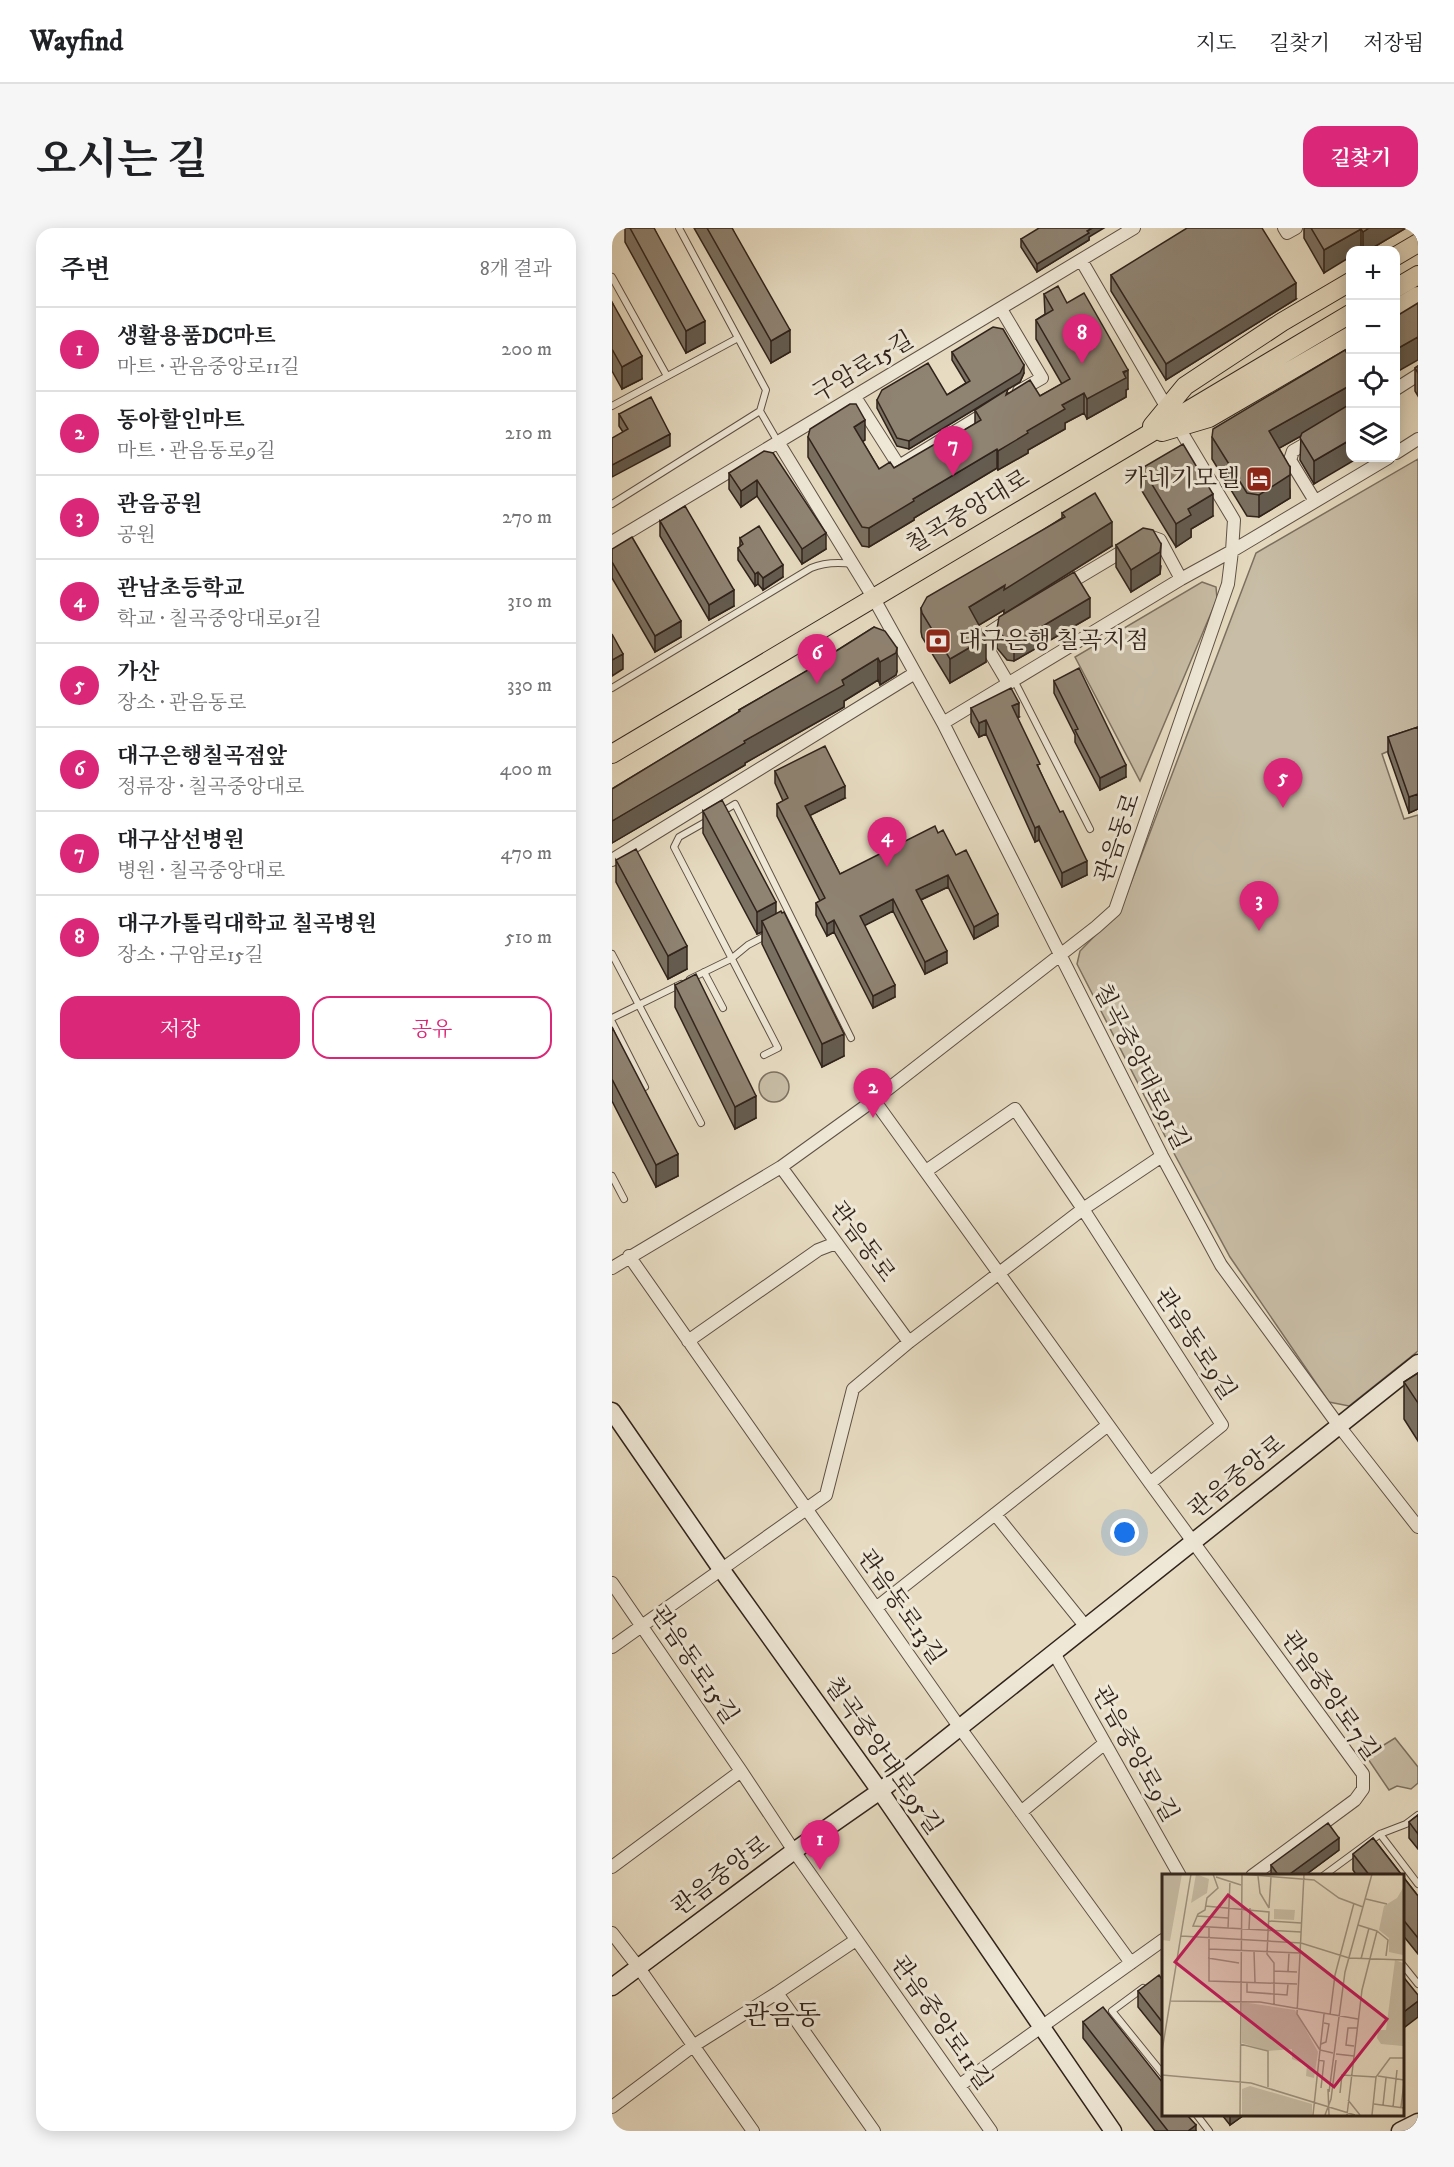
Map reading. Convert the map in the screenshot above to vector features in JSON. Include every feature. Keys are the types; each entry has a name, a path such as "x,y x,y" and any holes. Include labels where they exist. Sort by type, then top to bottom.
{"main road":[{"path":"1400,253 1418,243"},
{"path":"1400,285 1418,275"},
{"path":"1143,436 1185,386 1282,322 1346,284"},
{"path":"1400,306 1418,296"},
{"name":"칠곡중앙대로","path":"612,754 1346,316"},
{"path":"1143,436 1209,418 1346,338"},
{"name":"관음중앙로","path":"612,1987 794,1851 880,1791 1418,1364"},
{"name":"칠곡중앙대로95길","path":"612,1411 721,1569 880,1791 1113,2131"},
{"path":"1400,2131 1418,2122"}],"street":[{"name":"구암로15길","path":"612,542 1134,228"},
{"path":"1284,228 1287,233 1296,228"},
{"path":"1081,260 1167,408"},
{"path":"855,397 899,466 1042,378 1001,309"},
{"path":"1400,386 1418,375"},
{"name":"관음동로","path":"612,1268 781,1167 874,1100 1115,910 1228,584 1234,520 1179,428"},
{"path":"1315,501 1290,460 1293,451 1322,434"},
{"path":"1400,450 1418,439"},
{"name":"칠곡중앙대로91길","path":"778,442 873,597 943,723 1162,1156 1221,1265 1339,1426 1418,1527"},
{"path":"943,723 1181,579 1381,462"},
{"path":"1056,591 1149,537 1160,540 1181,579"},
{"path":"1011,682 985,644 990,632 1017,615"},
{"path":"612,860 915,673"},
{"path":"874,1100 1194,1543"},
{"name":"관음동로9길","path":"926,1171 1016,1109 1222,1425 1150,1483"},
{"path":"612,1647 826,1495 853,1389 909,1342 1083,1209 1162,1156"},
{"name":"관음동로","path":"781,1167 909,1342"},
{"path":"687,1341 818,1250 836,1243"},
{"name":"관음동로13길","path":"629,1256 1021,1812"},
{"path":"876,1608 1108,1425"},
{"path":"995,1514 1086,1627"},
{"name":"관음중앙로7길","path":"1194,1543 1363,1774 1363,1789 1354,1800 1255,1874"},
{"name":"관음동로15길","path":"612,1583 794,1851"},
{"name":"관음중앙로9길","path":"1054,1653 1178,1874"},
{"path":"1105,1743 1021,1812 1131,1963"},
{"path":"612,1867 741,1771"},
{"name":"관음중앙로11길","path":"794,1851 991,2131"},
{"path":"612,1933 753,2131"},
{"path":"612,2107 693,2046 777,1994 856,1940"},
{"path":"960,2085 1162,1941"},
{"path":"777,1994 874,2131"}],"lane":[{"path":"612,504 760,411 766,390 678,228"},
{"path":"612,277 667,376"},
{"path":"612,406 738,338"},
{"path":"760,411 778,442"},
{"path":"612,688 811,568 841,562 853,564"},
{"path":"1011,682 1090,829"},
{"path":"764,1055 778,1048 674,847 679,837 735,804 851,1038"},
{"path":"784,926 793,921"},
{"path":"645,1086 612,1020 731,958 748,945 775,930"},
{"path":"612,954 700,1123"},
{"path":"704,972 723,1008"},
{"path":"612,1176 624,1199"},
{"path":"1329,1874 1380,1834 1406,1824 1418,1815"},
{"path":"1380,1834 1418,1884"},
{"path":"1403,1966 1418,1984"},
{"path":"1104,2010 1112,2011 1154,1981"},
{"path":"1112,2011 1162,2073"},
{"path":"1197,2116 1209,2131"}],"shaded area":[{"path":"1418,459 1418,738 1382,754 1404,819 1418,815 1418,1351 1349,1406 1329,1402 1230,1257 1077,964 1080,951 1121,909 1256,553"},
{"path":"1202,582 1216,587 1217,599 1140,781 1075,657"},
{"path":"774,1072 780,1073 788,1081 788,1093 780,1101 774,1102 768,1101 760,1093 759,1087 760,1081 768,1073"},
{"path":"1395,1738 1418,1767 1418,1783 1411,1789 1397,1786 1389,1790 1366,1756"}],"building":[{"path":"630,228 654,228 705,321 686,331"},
{"path":"707,228 732,228 790,330 771,341"},
{"path":"1039,228 1092,228 1087,231 1089,233 1037,264 1021,239"},
{"path":"1187,228 1262,228 1296,283 1166,364 1111,275"},
{"path":"1311,228 1369,228 1363,232 1361,229 1324,250"},
{"path":"1058,286 1067,303 1084,293 1128,370 1123,372 1126,378 1087,399 1084,393 1062,405 1065,409 1027,431 1028,433 913,499 914,501 869,528 862,527 808,437 810,429 850,404 856,404 865,420 854,427 879,469 890,462 894,468 981,420 975,410 1008,389 1006,395 1030,380 1040,396 1070,379 1036,320 1053,310 1044,294"},
{"path":"612,302 642,356 622,367 612,349"},
{"path":"1418,303 1418,337 1400,347 1400,314"},
{"path":"993,327 1003,329 1024,365 1020,373 909,441 897,438 877,400 882,390 928,363 947,395 970,381 952,352"},
{"path":"1345,350 1346,388 1269,431 1290,467 1290,475 1259,495 1247,493 1212,437 1213,429"},
{"path":"651,397 670,434 612,465 612,438 628,429 619,414"},
{"path":"1346,406 1346,442 1314,461 1300,438 1302,433"},
{"path":"1183,444 1213,494 1188,509 1191,515 1176,524 1142,468"},
{"path":"764,451 773,453 826,533 802,549 757,480 741,491 729,473"},
{"path":"1095,493 1112,522 1004,590 1005,585 969,607 986,638 950,659 922,613 921,608 927,597 1065,517 1062,513"},
{"path":"685,506 734,590 709,605 660,521"},
{"path":"759,526 783,565 763,578 758,572 755,574 738,548 743,544 740,538"},
{"path":"1143,528 1153,530 1161,544 1160,552 1131,570 1116,545"},
{"path":"632,537 681,621 655,636 612,562 612,549"},
{"path":"1074,572 1090,598 1014,643 1007,641 997,629 999,617"},
{"path":"874,627 885,631 897,648 896,653 880,662 878,658 842,680 844,685 744,741 745,743 612,821 612,789 739,710 834,655 833,653"},
{"path":"612,634 623,654 612,660"},
{"path":"1079,668 1126,765 1100,778 1075,730 1078,729 1054,681"},
{"path":"1011,688 1019,703 1012,706 1040,764 1037,765 1060,812 1063,811 1087,861 1062,873 1039,826 1035,828 986,720 979,723 971,708"},
{"path":"1418,727 1418,794 1409,797 1388,737"},
{"path":"825,746 845,786 805,806 840,874 935,826 938,833 943,830 956,855 966,850 998,914 974,927 948,875 916,890 947,951 925,962 893,899 860,916 895,985 873,996 834,920 827,924 816,903 825,898 777,804 788,798 775,771"},
{"path":"722,800 776,902 757,912 703,811"},
{"path":"636,849 687,946 668,956 616,860"},
{"path":"781,911 784,912 844,1034 822,1044 762,921"},
{"path":"696,974 756,1096 735,1107 675,985"},
{"path":"612,1027 678,1154 656,1165 612,1079"},
{"path":"1418,1373 1418,1403 1404,1382"},
{"path":"1418,1815 1418,1834 1409,1822"},
{"path":"1328,1823 1339,1838 1290,1874 1278,1874 1271,1865"},
{"path":"1373,1838 1401,1874 1368,1874 1353,1854"},
{"path":"1403,1877 1418,1896 1418,1938 1403,1919"},
{"path":"1159,1975 1162,1980 1162,2022 1138,1991"},
{"path":"1403,1976 1418,1995 1418,2001 1403,2012"},
{"path":"1103,2007 1162,2082 1162,2116 1188,2116 1196,2125 1188,2131 1168,2131 1083,2022"}],"place":[{"name":"대구가톨릭대학교 칠곡병원","path":"1082,364"},
{"name":"대구삼선병원","path":"953,476"},
{"name":"카네기모텔","path":"1259,479"},
{"name":"대구은행 칠곡지점","path":"938,641"},
{"name":"대구은행칠곡점앞","path":"817,684"},
{"name":"가산","path":"1283,808"},
{"name":"관남초등학교","path":"887,867"},
{"name":"관음공원","path":"1259,931"},
{"name":"동아할인마트","path":"873,1118"},
{"name":"생활용품DC마트","path":"820,1870"}],"district":[{"name":"관음동","path":"782,2016"}]}
